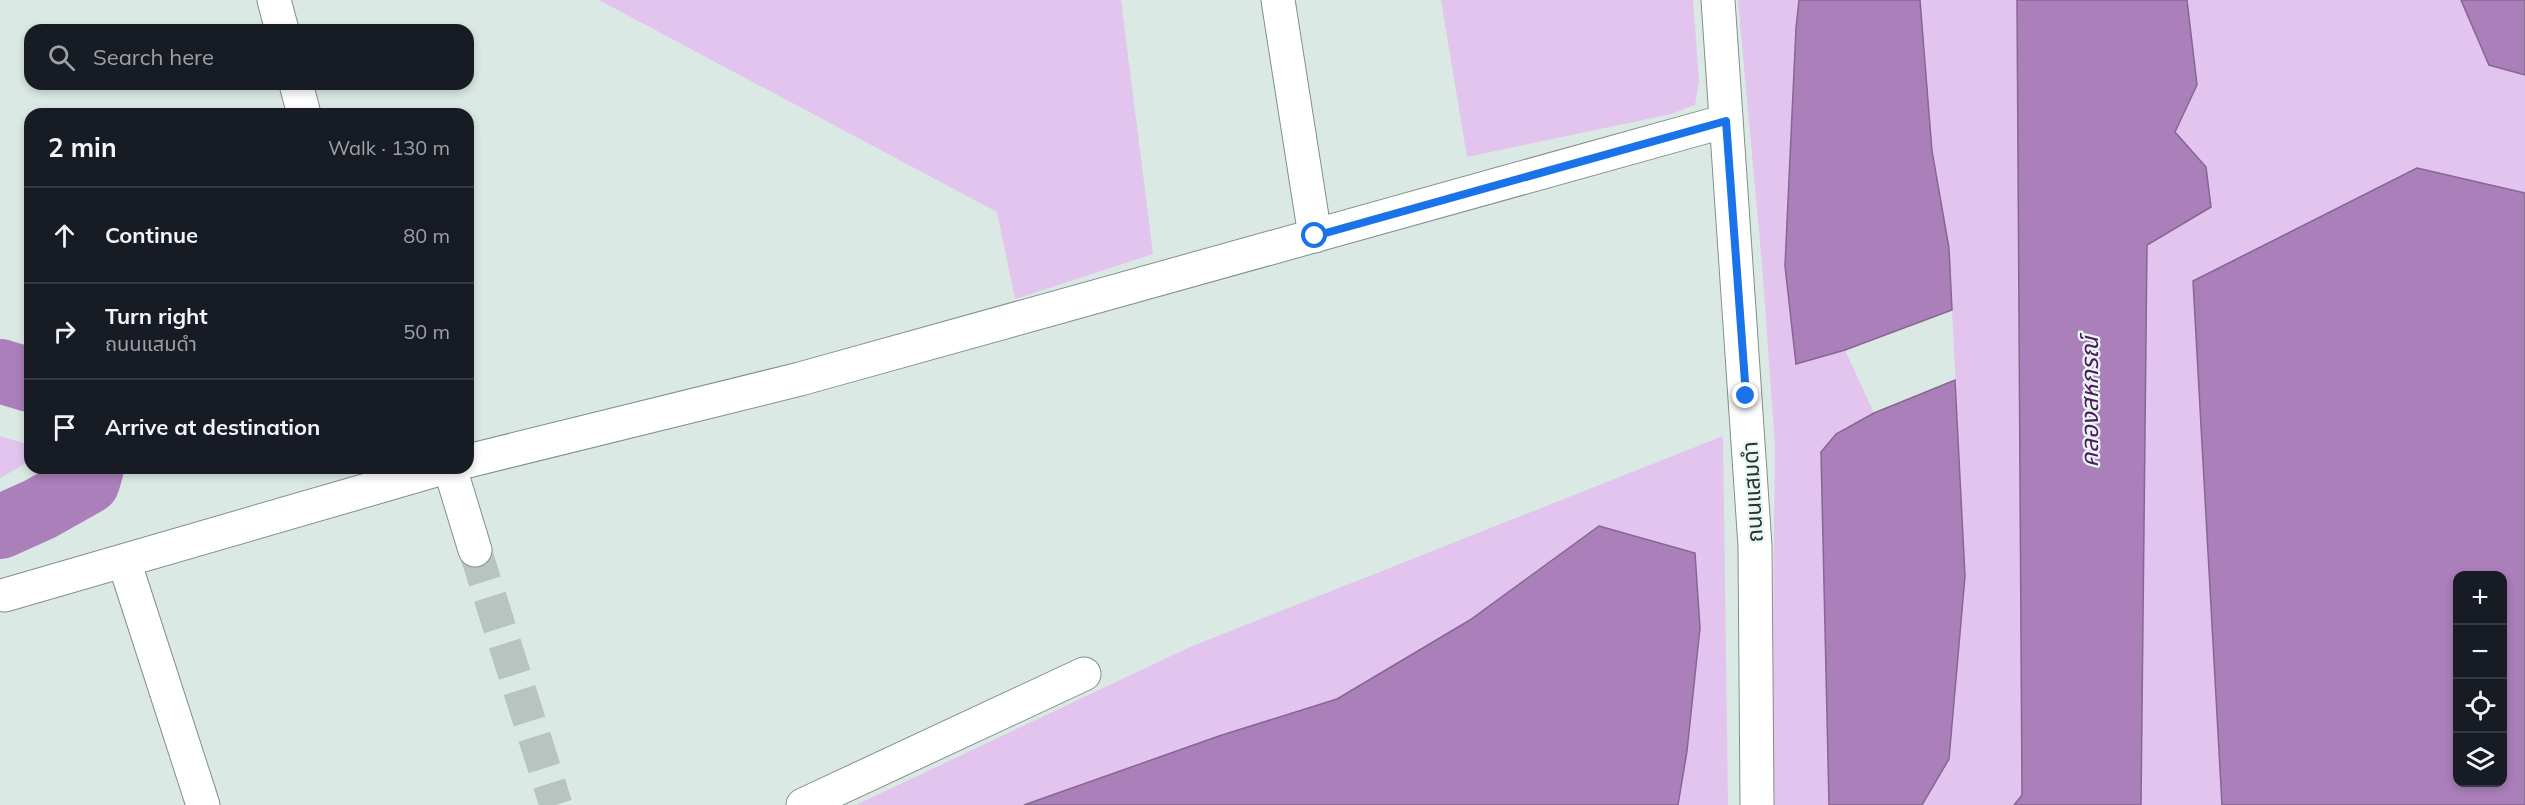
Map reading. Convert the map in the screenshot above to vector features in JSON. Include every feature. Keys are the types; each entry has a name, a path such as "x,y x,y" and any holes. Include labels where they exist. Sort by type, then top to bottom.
{"street":[{"path":"274,0 280,24"},
{"path":"1278,0 1315,236"},
{"name":"ถนนแสมดำ","path":"1718,0 1755,546 1757,805"},
{"path":"298,90 302,108"},
{"path":"474,460 800,379 1726,121"},
{"path":"452,474 475,550"},
{"path":"5,595 124,561 396,475"},
{"path":"124,561 203,805"},
{"path":"803,805 1084,674"}],"shaded area":[{"path":"599,0 1121,0 1153,254 1015,299 997,212"},
{"path":"1441,0 1693,0 1699,81 1695,105 1671,114 1467,157"},
{"path":"1738,0 1799,0 1785,266 1796,363 1845,350 1874,413 1836,434 1821,452 1829,805 1771,805 1775,446 1762,264"},
{"path":"1920,0 2017,0 2022,795 2014,805 1922,805 1949,759 1965,576 1949,248 1932,151"},
{"path":"2187,0 2461,0 2489,64 2525,75 2525,193 2417,168 2193,281 2222,805 2141,805 2147,245 2206,167 2175,132 2197,85"},
{"path":"0,436 24,443 24,464 0,478"},
{"path":"1723,436 1728,805 1678,805 1687,751 1700,628 1470,620 1337,699 1219,736 1024,805 856,805 1190,647"}],"water":[{"path":"1799,0 1920,0 1932,151 1949,248 1952,310 1845,350 1796,364 1785,266"},
{"name":"คลองสหกรณ์","path":"2017,0 2187,0 2197,85 2175,132 2206,167 2211,207 2147,245 2141,805 2014,805 2022,795"},
{"path":"2461,0 2525,0 2525,75 2489,65"},
{"path":"2417,168 2525,193 2525,805 2222,805 2193,281"},
{"path":"1955,380 1965,576 1949,759 1922,805 1829,805 1821,452 1836,434 1874,413"},
{"path":"1599,526 1695,553 1700,628 1687,751 1678,805 1024,805 1219,736 1337,699 1470,620"}],"waterway":[{"path":"0,371 24,378"},
{"path":"0,527 40,509 88,482 90,474"}],"tunnel":[{"path":"475,550 556,805"}],"route":[{"path":"1315,236 1726,121 1746,396"}]}
